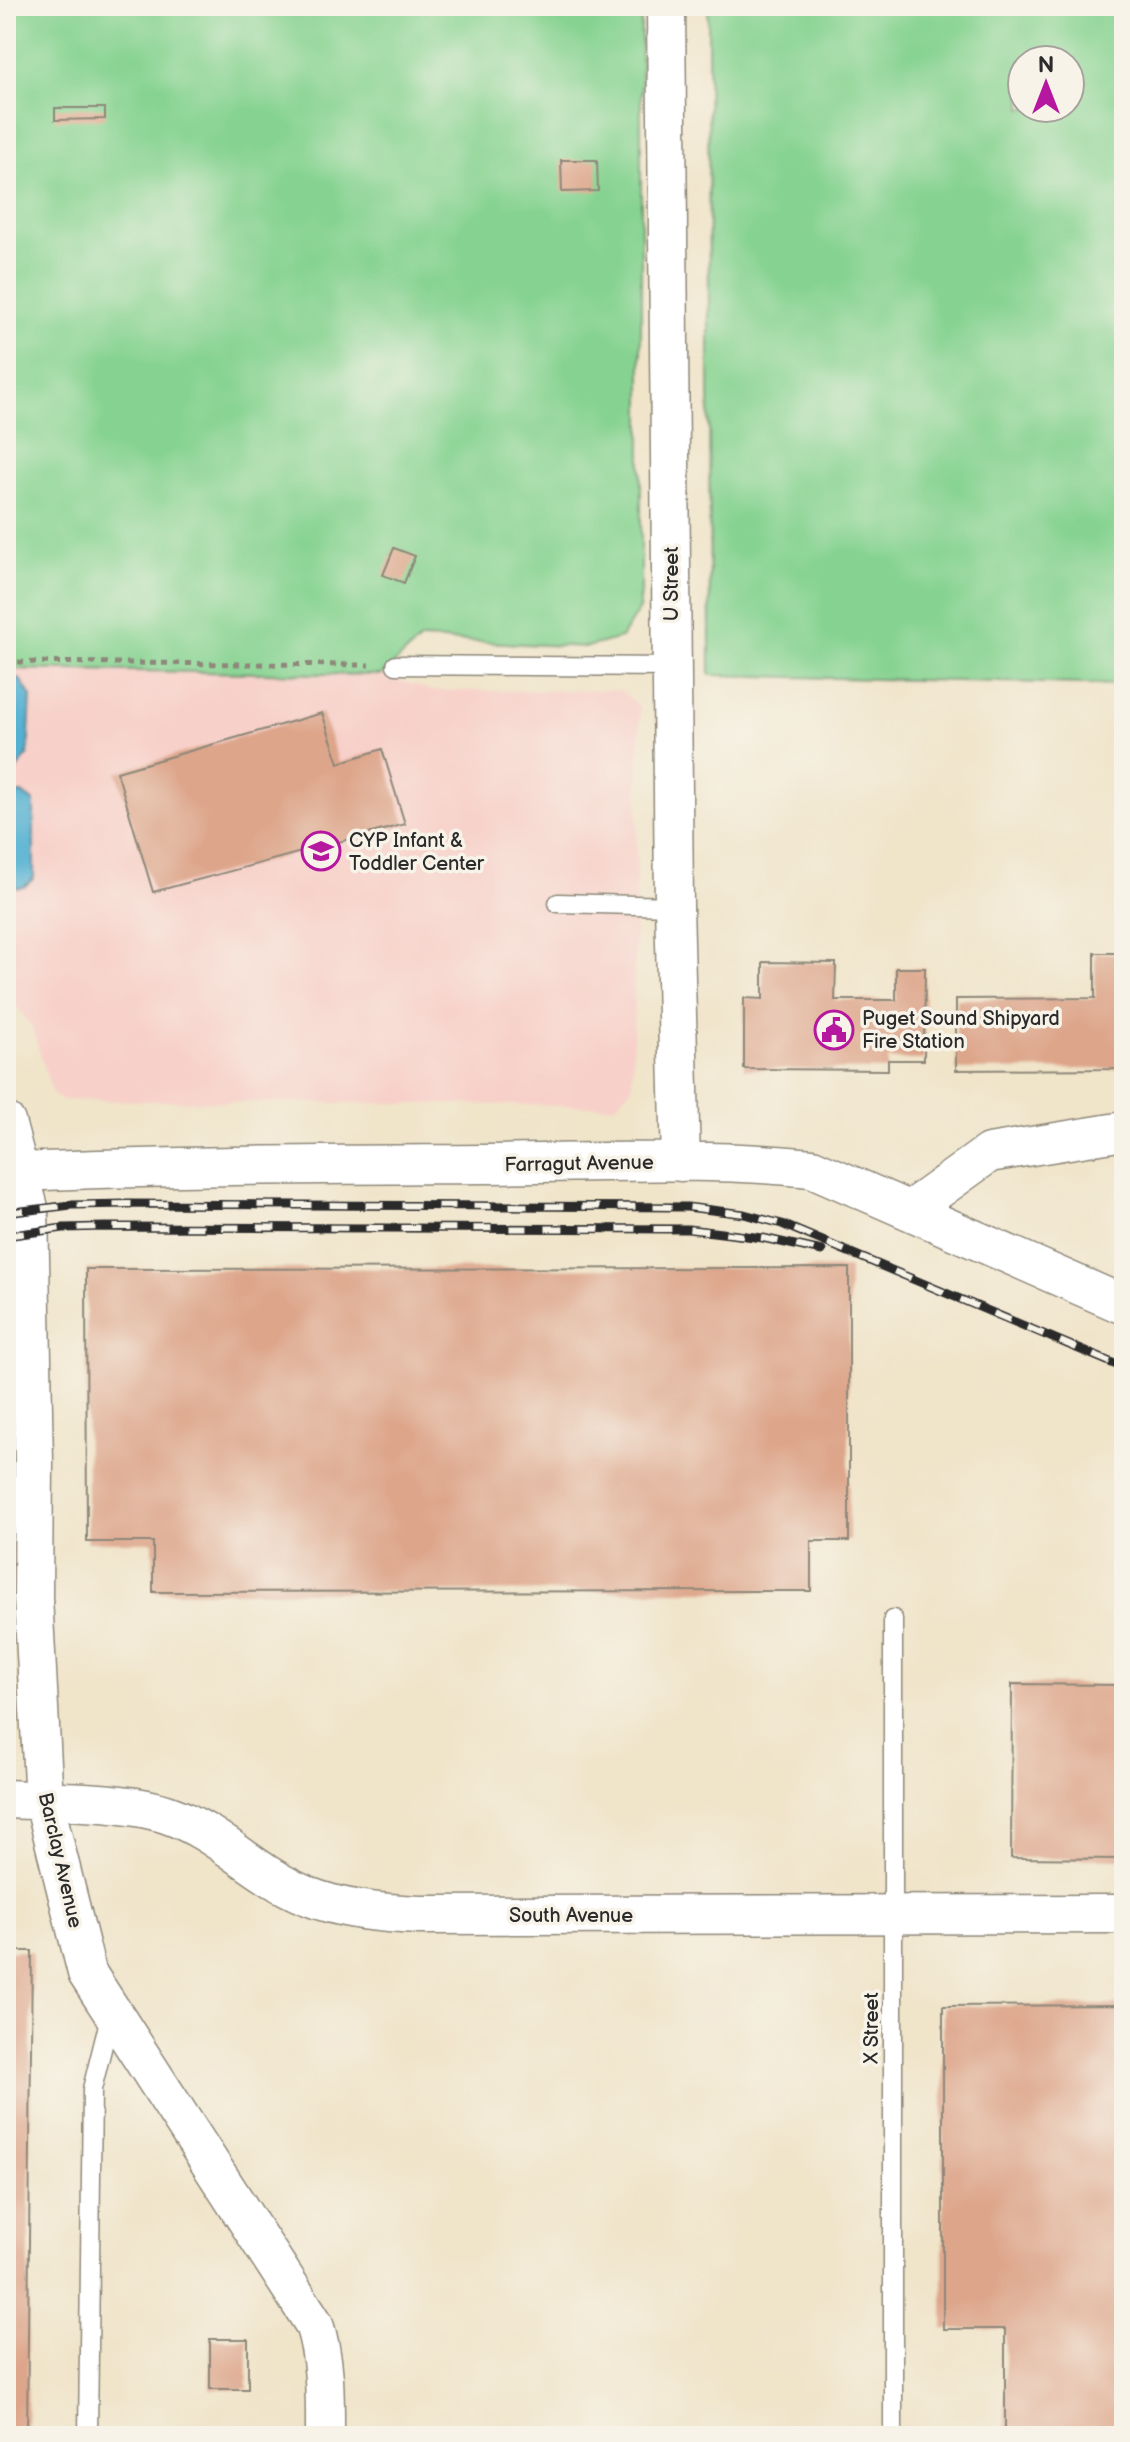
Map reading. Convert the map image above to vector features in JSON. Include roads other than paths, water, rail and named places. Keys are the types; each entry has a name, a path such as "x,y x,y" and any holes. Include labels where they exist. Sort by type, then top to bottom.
{"street":[{"name":"U Street","path":"666,6 674,906 681,1162"},
{"name":"Barclay Avenue","path":"6,1122 13,1174 29,1208 33,1597 44,1801 87,1973 314,2324 325,2373 325,2436"},
{"path":"910,1210 989,1153 1124,1131"},
{"name":"Farragut Avenue","path":"13,1174 128,1167 681,1162 812,1168 1124,1305"},
{"name":"South Avenue","path":"6,1799 134,1807 168,1814 198,1828 305,1895 339,1906 373,1912 419,1915 1124,1914"}],"lane":[{"path":"396,665 672,667"},
{"path":"558,903 674,906"},
{"name":"X Street","path":"893,1619 893,2436"},
{"path":"88,2436 92,2089 111,2012"}],"water":[{"path":"6,678 19,678 31,696 28,755 15,771 6,771"},
{"path":"22,793 34,802 34,878 24,887 6,888 6,794"}],"railway":[{"path":"6,1213 71,1205 128,1204 687,1207 744,1214 782,1224 1124,1368"},
{"path":"6,1236 63,1228 105,1227 688,1229 763,1238 822,1251"}],"place":[{"name":"CYP Infant & Toddler Center","path":"321,851"},
{"name":"Puget Sound Shipyard Fire Station","path":"834,1030"}]}
